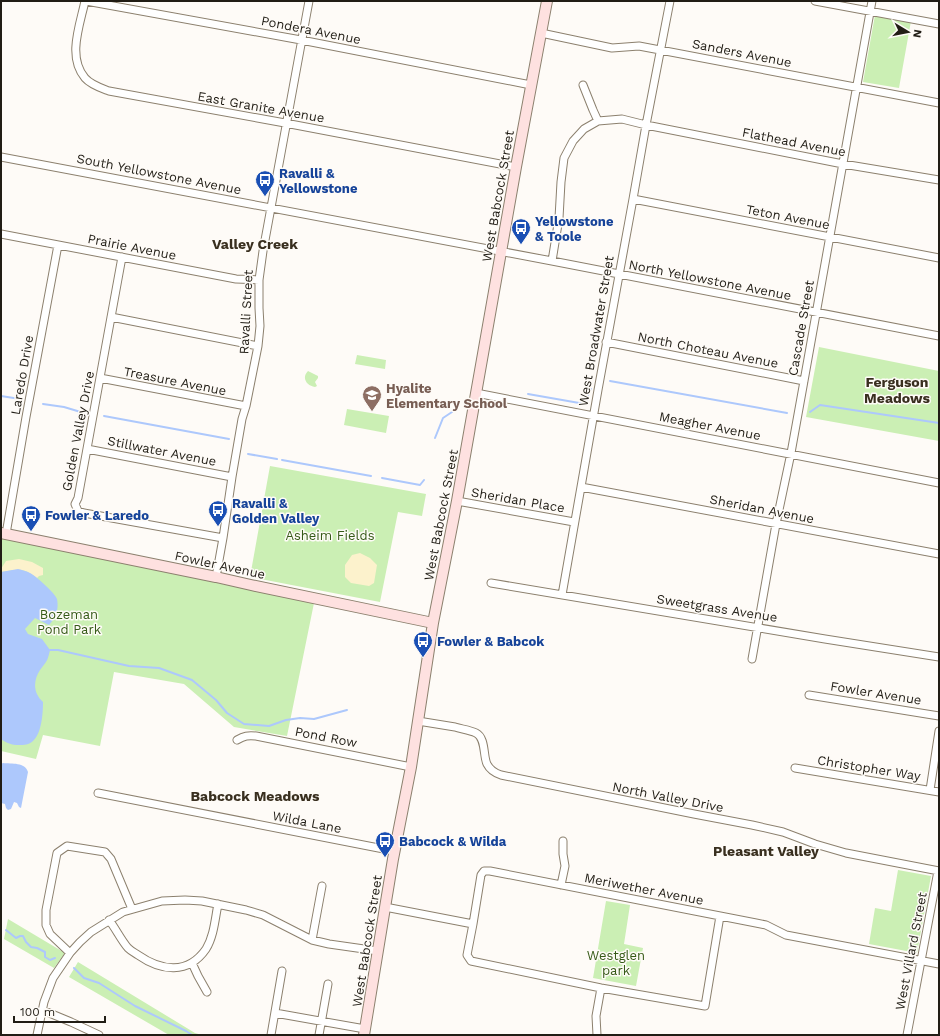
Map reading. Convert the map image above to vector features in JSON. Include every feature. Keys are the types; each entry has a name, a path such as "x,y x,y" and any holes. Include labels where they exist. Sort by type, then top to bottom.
{"street":[{"name":"Pondera Avenue","path":"85,1 301,40 531,85"},
{"name":"East Granite Avenue","path":"85,1 75,53 79,69 85,79 97,87 109,91 516,167"},
{"name":"Ravalli Street","path":"216,577 242,419 258,346 260,326 260,280 263,251 285,123 309,1"},
{"name":"West Babcock Street","path":"365,1032 394,852 411,767 433,623 457,501 547,1"},
{"name":"West Broadwater Street","path":"562,595 606,342 670,1"},
{"path":"815,1 939,24"},
{"name":"Cascade Street","path":"752,659 844,164 872,1"},
{"name":"Sanders Avenue","path":"541,33 612,48 639,46 939,103"},
{"path":"552,261 559,218 560,182 564,158 573,141 584,129 598,121 583,85"},
{"name":"Flathead Avenue","path":"598,121 622,118 646,125 844,164 939,180"},
{"name":"South Yellowstone Avenue","path":"1,157 619,274"},
{"name":"Teton Avenue","path":"634,199 939,258"},
{"name":"Prairie Avenue","path":"1,234 236,279 260,280"},
{"name":"Laredo Drive","path":"3,533 58,245"},
{"name":"Golden Valley Drive","path":"122,257 78,498 75,504 78,511 84,513 223,538"},
{"name":"North Yellowstone Avenue","path":"619,274 939,336"},
{"path":"111,318 258,346"},
{"name":"North Choteau Avenue","path":"606,342 804,381"},
{"name":"Treasure Avenue","path":"100,378 246,406"},
{"name":"Meagher Avenue","path":"476,393 939,483"},
{"name":"Stillwater Avenue","path":"87,449 232,477"},
{"name":"Sheridan Avenue","path":"581,487 939,554"},
{"name":"Sheridan Place","path":"457,501 574,522"},
{"name":"Fowler Avenue","path":"3,533 433,623"},
{"name":"Sweetgrass Avenue","path":"491,583 939,657"},
{"name":"Fowler Avenue","path":"809,695 939,716"},
{"name":"North Valley Drive","path":"418,721 463,729 476,733 479,736 483,746 486,764 493,772 501,776 752,825 784,832 815,844 846,853 939,871"},
{"path":"930,790 939,731"},
{"name":"Pond Row","path":"237,740 248,735 256,736 411,767"},
{"name":"Christopher Way","path":"795,768 939,792"},
{"name":"Wilda Lane","path":"98,793 394,852"},
{"path":"561,885 565,866 563,854 564,841"},
{"path":"70,953 50,934 46,925 46,910 57,853 67,846 104,852 111,859 132,909"},
{"name":"Meriwether Avenue","path":"473,924 481,875 484,871 766,925 786,935 939,964"},
{"name":"West Villard Street","path":"907,1035 939,871"},
{"path":"312,940 322,886"},
{"path":"37,1035 42,1010 53,978 70,953 91,932 123,912 162,901 202,901 246,910 263,915 312,940 378,952"},
{"path":"109,920 129,949 152,964 173,968 192,963 210,942 218,904"},
{"path":"385,907 473,924 467,955 471,961 601,988 705,1006 720,916"},
{"path":"192,963 207,992"},
{"path":"271,1035 282,971"},
{"path":"319,1035 328,984"},
{"path":"597,1035 596,1016 601,988"},
{"path":"42,1010 99,1035"},
{"path":"275,1013 322,1021 365,1032"}],"green space":[{"path":"875,15 911,21 899,88 863,82"},
{"path":"819,347 939,371 939,441 806,417"},
{"path":"357,355 386,360 385,369 355,364"},
{"path":"308,371 318,376 315,382 317,386 315,387 307,383 305,376"},
{"path":"347,409 389,416 386,433 344,425"},
{"name":"Asheim Fields","path":"270,466 426,494 422,516 398,512 380,602 250,577"},
{"name":"Bozeman Pond Park","path":"1,538 314,603 287,736 234,727 184,684 114,672 100,746 43,735 36,759 1,751"},
{"path":"898,870 931,876 917,953 869,944 875,908 891,911"},
{"name":"Westglen park","path":"606,901 630,905 624,944 643,948 636,986 593,978"},
{"path":"8,919 65,953 54,968 4,939"},
{"path":"78,962 195,1033 202,1035 169,1035 69,977"}],"sand":[{"path":"360,553 370,558 377,565 374,583 369,586 351,583 345,577 345,565 352,555"},
{"path":"19,559 32,562 43,568 43,575 37,578 24,570 1,572 1,569 6,561"}],"water":[{"path":"18,569 30,573 45,585 56,596 58,606 55,616 49,625 35,618 25,629 28,634 42,639 50,650 46,662 40,670 35,683 37,695 43,702 40,728 33,741 28,744 21,745 7,743 1,739 1,572"},
{"path":"1,764 21,765 28,772 21,808 14,802 11,809 8,810 5,804 1,803"}],"waterway":[{"path":"610,381 787,413"},
{"path":"528,394 585,404 591,389"},
{"path":"1,396 20,399"},
{"path":"43,404 64,407 84,413"},
{"path":"810,412 820,405 939,423"},
{"path":"435,438 443,418 452,412"},
{"path":"104,416 229,439"},
{"path":"248,454 277,459"},
{"path":"282,460 371,476"},
{"path":"382,478 420,485 424,480"},
{"path":"50,650 58,650 129,666 159,668 192,680 216,700 227,713 244,724 269,726 286,720 300,718 314,719 347,710"},
{"path":"6,930 16,938 23,936 31,947 45,952 45,957 50,960 55,958"},
{"path":"74,968 84,978 99,983 135,1006 192,1035"}],"place":[{"name":"Ravalli & Yellowstone","path":"265,197"},
{"name":"Yellowstone & Toole","path":"521,245"},
{"name":"Hyalite Elementary School","path":"372,412"},
{"name":"Ravalli & Golden Valley","path":"218,527"},
{"name":"Fowler & Laredo","path":"31,532"},
{"name":"Fowler & Babcok","path":"423,658"},
{"name":"Babcock & Wilda","path":"385,858"}],"district":[{"name":"Valley Creek","path":"255,244"},
{"name":"Ferguson Meadows","path":"897,390"},
{"name":"Babcock Meadows","path":"255,796"},
{"name":"Pleasant Valley","path":"766,851"}]}
